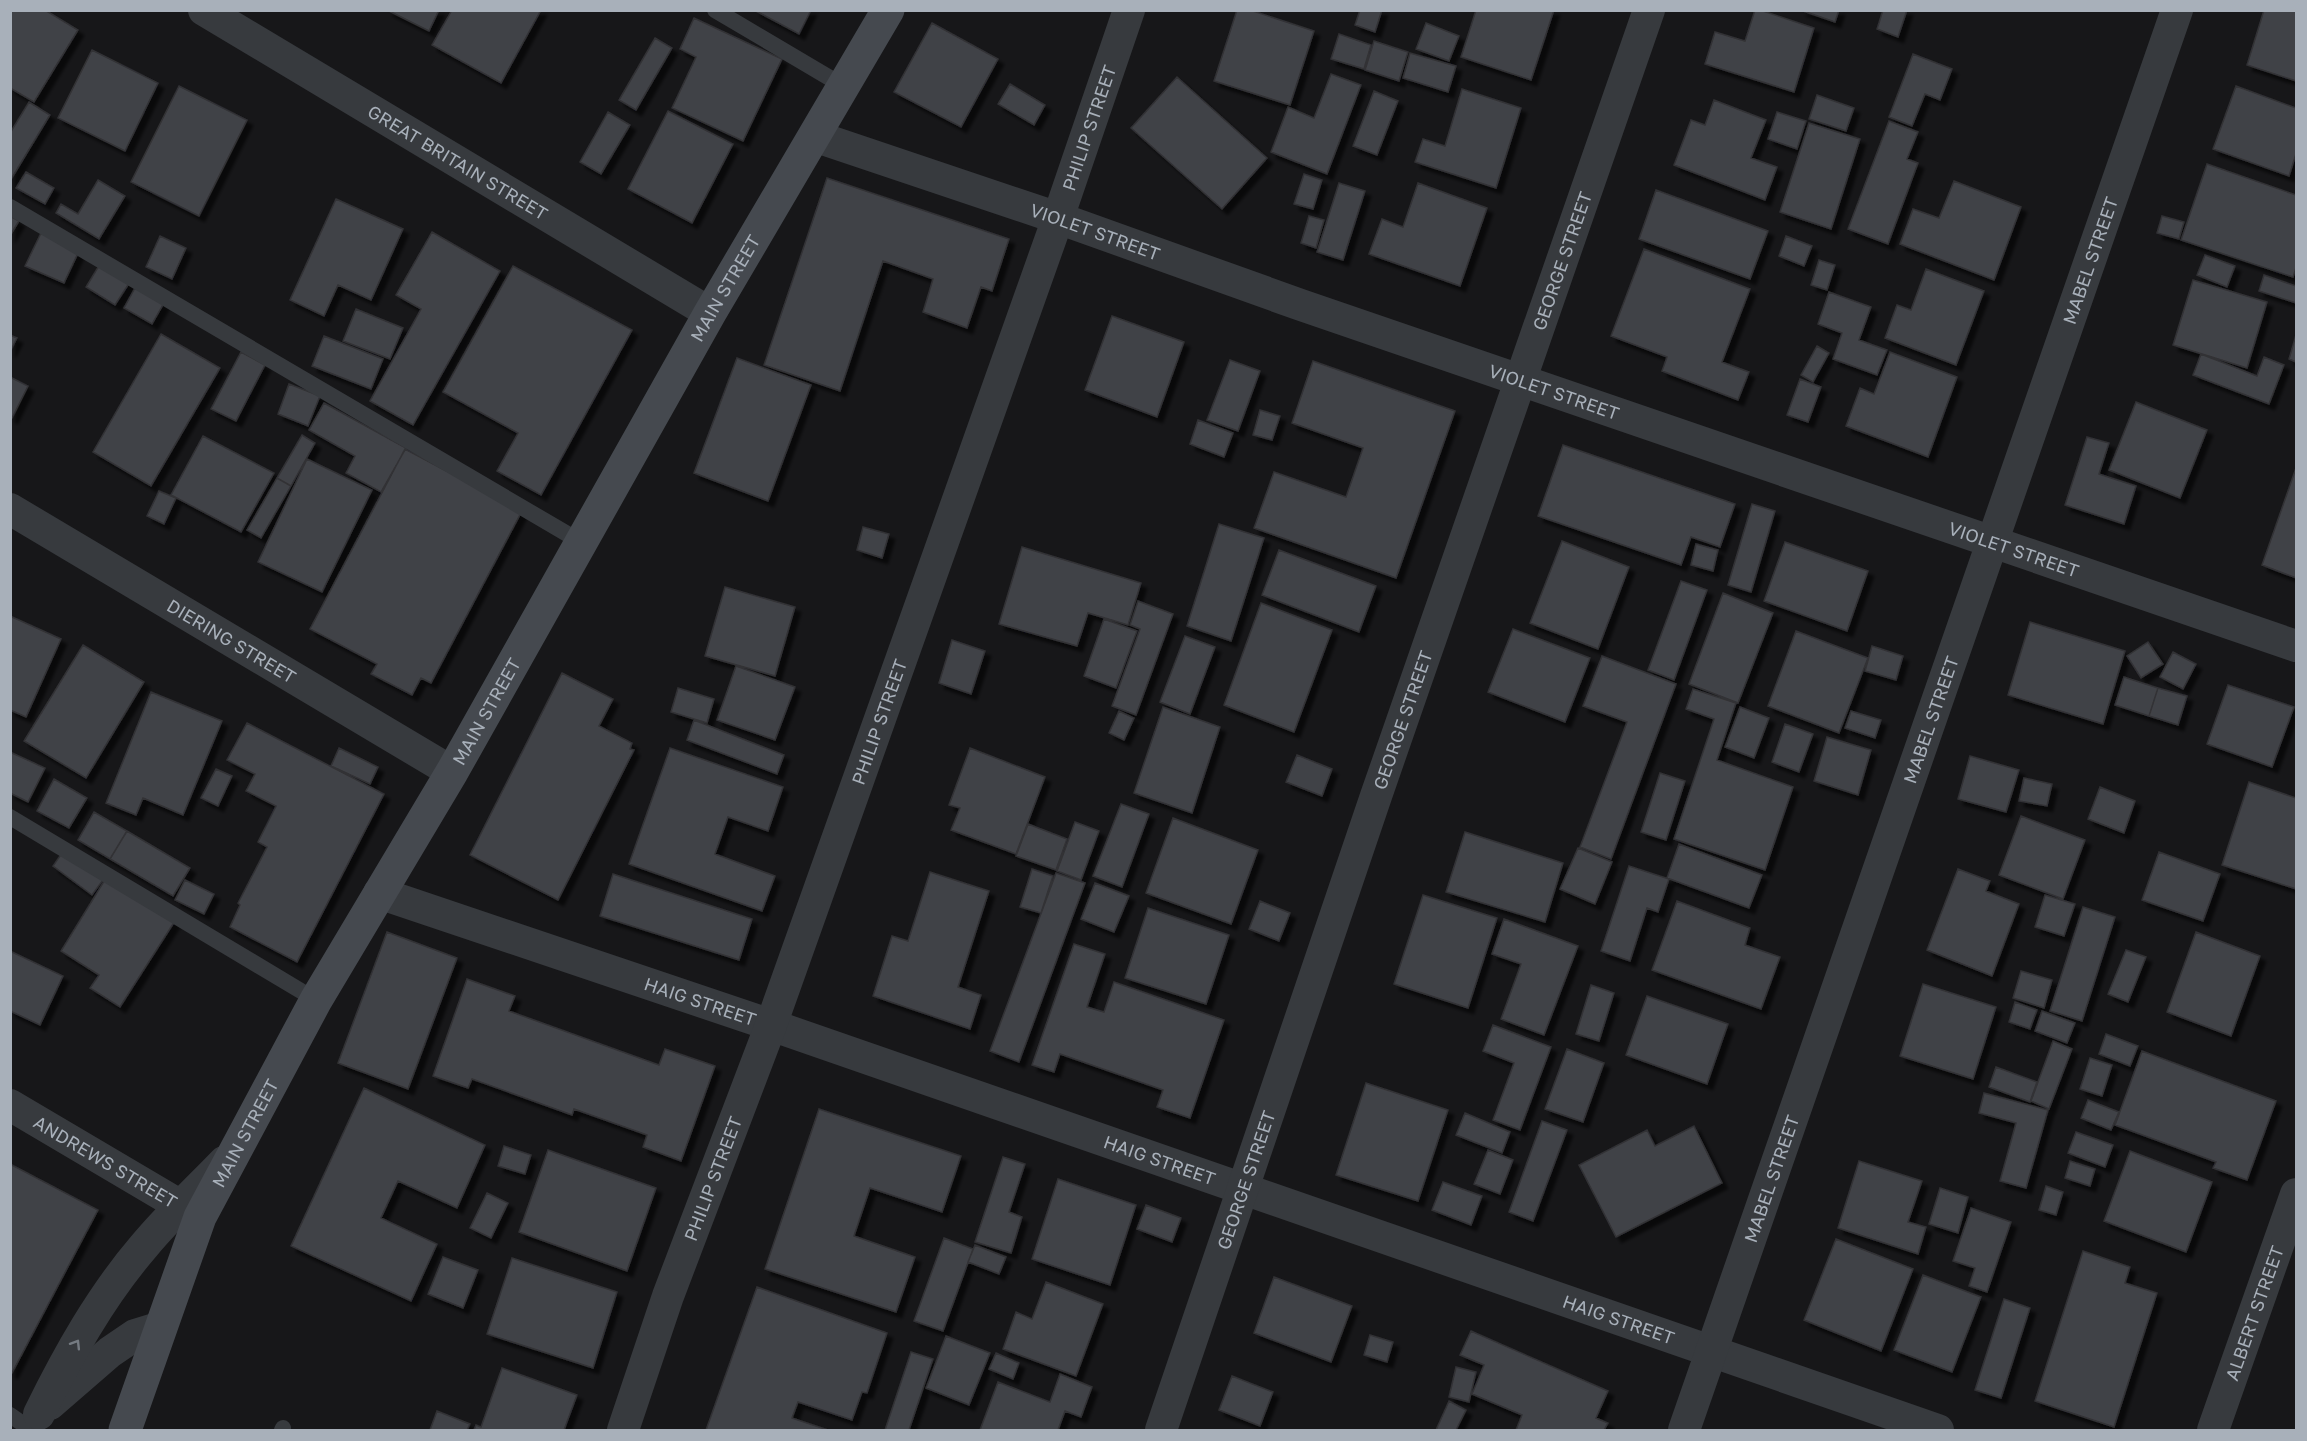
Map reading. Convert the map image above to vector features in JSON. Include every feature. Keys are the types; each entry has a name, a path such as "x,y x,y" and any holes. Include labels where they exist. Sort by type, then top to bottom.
{"main road":[{"name":"MAIN STREET","path":"125,1431 161,1327 191,1212 238,1148 316,1000 452,772 710,313 813,136 845,87 888,10"}],"street":[{"name":"GREAT BRITAIN STREET","path":"204,10 710,313"},
{"name":"PHILIP STREET","path":"623,1431 668,1296 771,1025 1058,218 1128,10"},
{"name":"GEORGE STREET","path":"1161,1431 1520,380 1649,10"},
{"name":"MABEL STREET","path":"1684,1431 2177,10"},
{"name":"VIOLET STREET","path":"813,136 1058,218 1301,305 2296,646"},
{"name":"DIERING STREET","path":"10,509 452,772"},
{"name":"HAIG STREET","path":"379,893 771,1025 1938,1431"},
{"name":"ANDREWS STREET","path":"10,1105 191,1212"},
{"name":"ALBERT STREET","path":"2214,1431 2296,1194"},
{"path":"27,1422 95,1313 143,1246 191,1212"},
{"path":"27,1422 110,1352 135,1335 161,1327"}],"lane":[{"path":"715,10 845,87"},
{"path":"10,207 581,542"},
{"path":"10,817 316,1000"}],"building":[{"path":"10,10 45,10 78,30 34,102 10,88"},
{"path":"387,10 439,10 429,31"},
{"path":"452,10 541,10 501,83 432,45"},
{"path":"754,10 811,10 799,34"},
{"path":"1237,10 1250,10 1314,31 1290,105 1214,81"},
{"path":"1360,10 1382,10 1375,32 1355,25"},
{"path":"1476,10 1554,10 1531,80 1461,57"},
{"path":"1755,10 1814,28 1794,92 1705,64 1715,32 1745,41"},
{"path":"1800,10 1839,10 1835,22"},
{"path":"1883,10 1907,10 1898,37 1877,29"},
{"path":"2264,10 2296,10 2296,81 2247,65"},
{"path":"694,18 782,59 743,141 672,108 696,57 680,49"},
{"path":"932,23 998,59 961,127 894,92"},
{"path":"1426,23 1459,36 1449,61 1416,49"},
{"path":"1339,34 1371,45 1364,69 1331,59"},
{"path":"655,38 672,48 636,110 619,100"},
{"path":"1374,41 1408,52 1399,81 1365,70"},
{"path":"92,50 158,83 125,151 58,118"},
{"path":"1410,53 1456,66 1448,92 1403,78"},
{"path":"1913,54 1952,69 1940,100 1925,94 1912,126 1889,117"},
{"path":"1331,74 1361,85 1327,174 1271,152 1288,107 1314,118"},
{"path":"1177,77 1267,158 1222,209 1131,128"},
{"path":"1010,84 1045,105 1034,125 998,104"},
{"path":"179,86 247,120 199,216 131,182"},
{"path":"2236,86 2296,108 2296,154 2289,176 2213,149"},
{"path":"1462,89 1521,108 1496,188 1415,162 1423,139 1445,146"},
{"path":"1374,91 1398,101 1377,155 1353,146"},
{"path":"1817,95 1854,108 1846,131 1809,119"},
{"path":"1714,100 1766,120 1751,158 1777,167 1765,200 1674,165 1691,120 1705,125"},
{"path":"29,102 50,115 10,181 10,133"},
{"path":"668,111 733,144 692,223 628,189"},
{"path":"608,112 630,125 601,174 580,162"},
{"path":"1777,112 1806,121 1797,149 1768,139"},
{"path":"1889,121 1918,132 1907,159 1918,163 1888,244 1848,229"},
{"path":"1809,123 1860,139 1831,229 1780,212"},
{"path":"2207,164 2296,195 2296,268 2293,277 2181,240"},
{"path":"26,172 54,188 45,204 16,188"},
{"path":"1304,174 1322,180 1313,209 1294,204"},
{"path":"827,178 1009,239 992,291 981,287 967,328 923,312 933,279 883,261 840,391 764,365"},
{"path":"98,180 125,196 99,239 56,213 61,204 78,214"},
{"path":"1954,181 2021,207 1994,280 1900,244 1913,209 1939,218"},
{"path":"1339,183 1365,191 1343,260 1317,252"},
{"path":"1418,183 1487,208 1460,286 1369,254 1382,219 1403,227"},
{"path":"1656,190 1768,231 1750,279 1639,239"},
{"path":"336,199 403,229 371,300 338,285 324,316 290,300"},
{"path":"10,216 19,221 10,236"},
{"path":"1309,216 1324,220 1316,248 1301,243"},
{"path":"2162,216 2184,222 2179,239 2157,233"},
{"path":"432,232 500,271 413,425 370,401 421,309 396,295"},
{"path":"41,233 79,251 64,283 25,266"},
{"path":"160,236 186,248 172,279 146,267"},
{"path":"1786,236 1812,246 1804,266 1779,256"},
{"path":"1644,249 1750,289 1722,362 1749,372 1738,400 1662,371 1667,357 1611,336"},
{"path":"2205,255 2235,266 2227,287 2197,275"},
{"path":"1819,260 1835,265 1827,290 1811,285"},
{"path":"100,264 130,282 115,305 86,287"},
{"path":"513,266 632,330 541,495 497,471 518,433 443,392"},
{"path":"1926,269 1984,291 1956,365 1885,338 1897,305 1911,310"},
{"path":"2264,275 2296,286 2296,303 2259,291"},
{"path":"2193,280 2267,302 2247,368 2173,345"},
{"path":"135,288 164,303 152,324 124,308"},
{"path":"1829,292 1871,307 1859,340 1887,350 1877,375 1833,359 1842,333 1818,324"},
{"path":"356,309 403,328 390,359 343,341"},
{"path":"1112,316 1184,342 1157,417 1085,390"},
{"path":"161,334 220,368 151,486 93,452"},
{"path":"10,335 17,338 10,352"},
{"path":"2296,335 2296,362 2289,359"},
{"path":"324,336 383,359 371,389 312,366"},
{"path":"1817,346 1829,353 1813,382 1801,375"},
{"path":"241,352 265,365 236,421 211,409"},
{"path":"1890,352 1957,377 1928,457 1846,426 1860,388 1874,394"},
{"path":"2201,354 2257,376 2264,357 2284,365 2269,404 2193,375"},
{"path":"737,358 811,385 768,501 694,473"},
{"path":"1230,360 1260,371 1238,431 1207,420"},
{"path":"1313,361 1455,411 1396,578 1254,528 1274,472 1346,497 1363,448 1292,423"},
{"path":"10,377 28,386 12,418 10,417"},
{"path":"1800,379 1821,387 1808,422 1787,415"},
{"path":"289,384 320,396 308,426 278,414"},
{"path":"2136,402 2207,430 2180,498 2109,470"},
{"path":"324,403 406,448 381,492 346,473 355,456 309,430"},
{"path":"1260,410 1280,416 1272,440 1253,435"},
{"path":"1198,420 1233,433 1224,457 1190,444"},
{"path":"302,435 315,443 291,486 277,478"},
{"path":"203,436 274,473 241,532 171,495"},
{"path":"2087,437 2109,443 2099,474 2136,486 2124,524 2065,505"},
{"path":"1563,445 1735,504 1720,547 1691,537 1681,565 1538,516"},
{"path":"405,449 522,511 431,683 421,678 412,695 371,674 377,664 310,629"},
{"path":"307,459 372,490 322,592 258,562"},
{"path":"2296,468 2296,578 2262,565"},
{"path":"277,478 291,486 261,538 247,530"},
{"path":"159,491 176,498 164,524 147,516"},
{"path":"1752,504 1775,511 1751,592 1728,585"},
{"path":"1219,524 1264,538 1231,641 1187,626"},
{"path":"863,527 889,534 882,558 857,550"},
{"path":"1562,541 1629,567 1598,649 1530,623"},
{"path":"1785,542 1868,571 1847,631 1764,601"},
{"path":"1696,544 1718,550 1713,571 1691,565"},
{"path":"1022,547 1141,583 1128,625 1088,613 1077,646 999,624"},
{"path":"1279,550 1376,586 1359,632 1262,595"},
{"path":"1681,581 1707,590 1674,680 1648,670"},
{"path":"725,587 795,607 775,676 705,656"},
{"path":"1723,593 1773,613 1738,703 1689,684"},
{"path":"1138,601 1173,614 1136,715 1112,706 1140,629 1130,625"},
{"path":"1261,603 1332,630 1294,732 1224,705"},
{"path":"10,616 61,639 26,717 10,710"},
{"path":"1104,619 1137,631 1116,688 1084,676"},
{"path":"2030,622 2125,651 2103,724 2008,695"},
{"path":"1513,629 1590,658 1565,722 1488,692"},
{"path":"1796,631 1868,658 1839,733 1768,706"},
{"path":"1185,636 1215,647 1190,714 1160,702"},
{"path":"952,640 985,651 971,694 939,683"},
{"path":"2148,642 2163,664 2141,678 2127,656"},
{"path":"83,645 144,682 86,778 24,741"},
{"path":"1872,646 1903,656 1896,680 1865,671"},
{"path":"2173,652 2196,664 2183,689 2160,677"},
{"path":"1602,656 1676,684 1611,859 1580,847 1627,722 1583,706"},
{"path":"736,666 795,687 775,740 717,720"},
{"path":"562,673 613,699 599,726 632,743 630,749 634,750 558,900 470,855"},
{"path":"2124,677 2158,688 2149,716 2115,705"},
{"path":"2228,685 2294,707 2272,767 2207,744"},
{"path":"678,688 714,699 707,723 671,712"},
{"path":"2158,688 2187,696 2178,725 2149,716"},
{"path":"1693,689 1736,703 1717,760 1793,787 1765,870 1674,839 1714,719 1686,709"},
{"path":"151,692 222,721 183,815 143,798 136,815 106,803"},
{"path":"1163,707 1220,727 1192,813 1134,793"},
{"path":"1740,707 1769,718 1754,758 1725,747"},
{"path":"1119,711 1134,718 1124,740 1109,733"},
{"path":"1851,711 1881,720 1875,738 1845,728"},
{"path":"694,720 784,755 777,774 687,740"},
{"path":"247,723 384,794 297,962 230,927 240,905 238,903 267,847 258,842 276,806 246,791 255,774 227,760"},
{"path":"1785,724 1813,734 1799,772 1772,762"},
{"path":"1827,737 1871,750 1858,795 1814,781"},
{"path":"339,748 378,767 370,784 331,766"},
{"path":"670,748 783,787 768,831 728,817 715,854 775,876 762,911 629,864"},
{"path":"970,748 1045,777 1016,854 951,830 960,808 949,805"},
{"path":"10,752 45,768 28,802 10,793"},
{"path":"1297,755 1332,769 1322,796 1286,782"},
{"path":"1970,756 2019,770 2006,812 1958,799"},
{"path":"216,769 232,776 218,806 201,798"},
{"path":"1660,773 1685,781 1666,840 1641,832"},
{"path":"2024,778 2052,784 2047,806 2019,801"},
{"path":"54,779 87,798 69,828 37,811"},
{"path":"2249,782 2296,798 2296,889 2222,865"},
{"path":"2100,787 2135,801 2124,833 2088,819"},
{"path":"1121,804 1149,814 1122,887 1093,876"},
{"path":"94,812 127,831 110,859 78,840"},
{"path":"2021,816 2085,840 2063,899 1999,875"},
{"path":"1173,818 1258,850 1231,924 1146,893"},
{"path":"1075,822 1099,831 1081,880 1057,871"},
{"path":"1028,824 1067,839 1056,870 1016,856"},
{"path":"127,831 190,868 173,896 110,859"},
{"path":"1465,832 1563,863 1545,922 1446,892"},
{"path":"1679,844 1762,875 1749,908 1667,878"},
{"path":"1578,848 1612,862 1595,904 1560,889"},
{"path":"64,850 103,880 92,895 53,866"},
{"path":"2159,852 2220,874 2203,921 2142,900"},
{"path":"1629,866 1669,879 1658,912 1647,908 1630,961 1601,951"},
{"path":"1032,869 1053,876 1041,913 1020,907"},
{"path":"1958,869 1990,881 1986,891 2019,904 1992,976 1927,950"},
{"path":"930,872 989,891 958,987 981,995 970,1029 873,996 892,936 908,941"},
{"path":"1056,873 1085,883 1019,1062 990,1051"},
{"path":"613,874 752,919 739,960 600,916"},
{"path":"106,878 175,921 120,1007 90,988 99,975 61,951"},
{"path":"185,880 214,894 204,914 175,900"},
{"path":"1095,883 1129,896 1114,932 1081,919"},
{"path":"1423,895 1497,918 1468,1008 1394,984"},
{"path":"2045,895 2075,904 2064,936 2035,927"},
{"path":"1260,901 1290,913 1279,941 1249,929"},
{"path":"1677,901 1750,928 1745,945 1780,957 1761,1009 1652,970"},
{"path":"2083,907 2115,917 2082,1021 2050,1011"},
{"path":"1148,908 1229,935 1206,1004 1125,978"},
{"path":"1504,919 1578,946 1544,1035 1501,1019 1521,964 1492,954"},
{"path":"387,932 457,958 408,1089 338,1063"},
{"path":"2196,932 2260,956 2231,1036 2167,1012"},
{"path":"1074,944 1105,954 1087,1007 1104,1012 1114,982 1224,1020 1190,1118 1157,1107 1163,1090 1060,1054 1054,1072 1032,1065"},
{"path":"2126,950 2146,957 2128,1002 2108,994"},
{"path":"10,951 63,976 40,1025 10,1011"},
{"path":"2021,971 2052,980 2044,1008 2013,998"},
{"path":"467,979 515,996 509,1011 659,1065 665,1049 715,1066 681,1161 643,1147 647,1135 574,1109 572,1115 472,1079 468,1088 433,1076"},
{"path":"1923,984 1996,1007 1973,1079 1900,1056"},
{"path":"1591,985 1614,993 1599,1041 1576,1034"},
{"path":"1647,996 1728,1024 1707,1084 1626,1055"},
{"path":"2015,1002 2037,1010 2030,1029 2009,1022"},
{"path":"2042,1011 2075,1023 2067,1043 2035,1031"},
{"path":"1493,1025 1551,1047 1520,1130 1493,1120 1514,1063 1483,1051"},
{"path":"2106,1034 2138,1046 2130,1066 2099,1054"},
{"path":"2053,1041 2072,1049 2049,1109 2031,1101"},
{"path":"1567,1049 1604,1063 1583,1122 1545,1109"},
{"path":"2142,1051 2276,1101 2247,1180 2213,1168 2216,1162 2115,1125"},
{"path":"2090,1058 2112,1065 2102,1096 2080,1089"},
{"path":"1996,1067 2037,1082 2030,1102 1989,1087"},
{"path":"1366,1083 1448,1110 1418,1201 1336,1175"},
{"path":"364,1088 485,1145 457,1208 398,1181 381,1218 437,1244 411,1301 291,1246"},
{"path":"1984,1093 2048,1110 2026,1188 2000,1181 2016,1123 1979,1113"},
{"path":"2088,1100 2119,1112 2111,1130 2081,1118"},
{"path":"819,1109 961,1156 942,1212 870,1188 854,1236 915,1257 896,1312 765,1269"},
{"path":"1465,1113 1510,1132 1502,1153 1456,1135"},
{"path":"1542,1121 1567,1130 1533,1221 1509,1212"},
{"path":"1694,1126 1722,1183 1616,1237 1579,1165 1647,1130 1655,1146"},
{"path":"2076,1132 2113,1145 2105,1167 2068,1153"},
{"path":"504,1146 531,1155 525,1174 498,1166"},
{"path":"548,1150 656,1188 627,1271 519,1232"},
{"path":"1488,1150 1513,1160 1500,1194 1474,1184"},
{"path":"2130,1151 2212,1182 2186,1252 2104,1221"},
{"path":"1003,1157 1025,1164 1009,1212 1022,1217 1011,1253 975,1242"},
{"path":"1859,1161 1922,1181 1908,1222 1926,1227 1918,1254 1838,1228"},
{"path":"2070,1161 2095,1169 2090,1186 2065,1178"},
{"path":"10,1164 98,1210 12,1373 10,1372"},
{"path":"1058,1179 1136,1205 1110,1285 1032,1259"},
{"path":"1443,1182 1482,1196 1471,1225 1432,1210"},
{"path":"2046,1186 2063,1192 2056,1215 2039,1210"},
{"path":"1940,1188 1968,1197 1958,1233 1929,1224"},
{"path":"487,1193 508,1203 491,1238 470,1228"},
{"path":"1146,1205 1181,1218 1172,1242 1137,1229"},
{"path":"1971,1208 2011,1222 1987,1292 1969,1286 1975,1268 1953,1261"},
{"path":"944,1238 973,1249 943,1331 914,1321"},
{"path":"1836,1239 1913,1269 1881,1351 1804,1320"},
{"path":"975,1245 1006,1257 999,1274 968,1262"},
{"path":"2083,1251 2130,1267 2125,1283 2157,1293 2114,1427 2035,1401"},
{"path":"443,1257 478,1270 463,1308 428,1294"},
{"path":"512,1258 617,1292 593,1368 487,1334"},
{"path":"1923,1275 1981,1297 1952,1372 1894,1350"},
{"path":"1274,1277 1352,1306 1331,1362 1254,1333"},
{"path":"1046,1282 1103,1304 1076,1376 1003,1349 1016,1312 1032,1319"},
{"path":"757,1287 887,1333 867,1393 862,1392 852,1420 798,1402 792,1418 828,1430 706,1430"},
{"path":"2004,1299 2030,1308 2001,1398 1975,1390"},
{"path":"1471,1331 1608,1391 1596,1418 1608,1423 1604,1430 1516,1430 1522,1415 1472,1394 1484,1365 1460,1355"},
{"path":"1370,1335 1393,1342 1387,1362 1364,1355"},
{"path":"946,1336 990,1353 969,1405 926,1388"},
{"path":"911,1352 933,1359 909,1430 885,1430"},
{"path":"996,1353 1019,1363 1013,1379 989,1369"},
{"path":"1456,1367 1476,1372 1469,1402 1449,1397"},
{"path":"502,1368 577,1395 564,1430 474,1430 476,1425 481,1427"},
{"path":"1060,1374 1092,1387 1081,1417 1065,1411 1058,1430 980,1430 998,1382 1050,1402"},
{"path":"1232,1376 1273,1392 1260,1426 1219,1410"},
{"path":"1449,1401 1466,1410 1456,1430 1436,1430"},
{"path":"437,1411 470,1424 467,1430 430,1430"}]}
